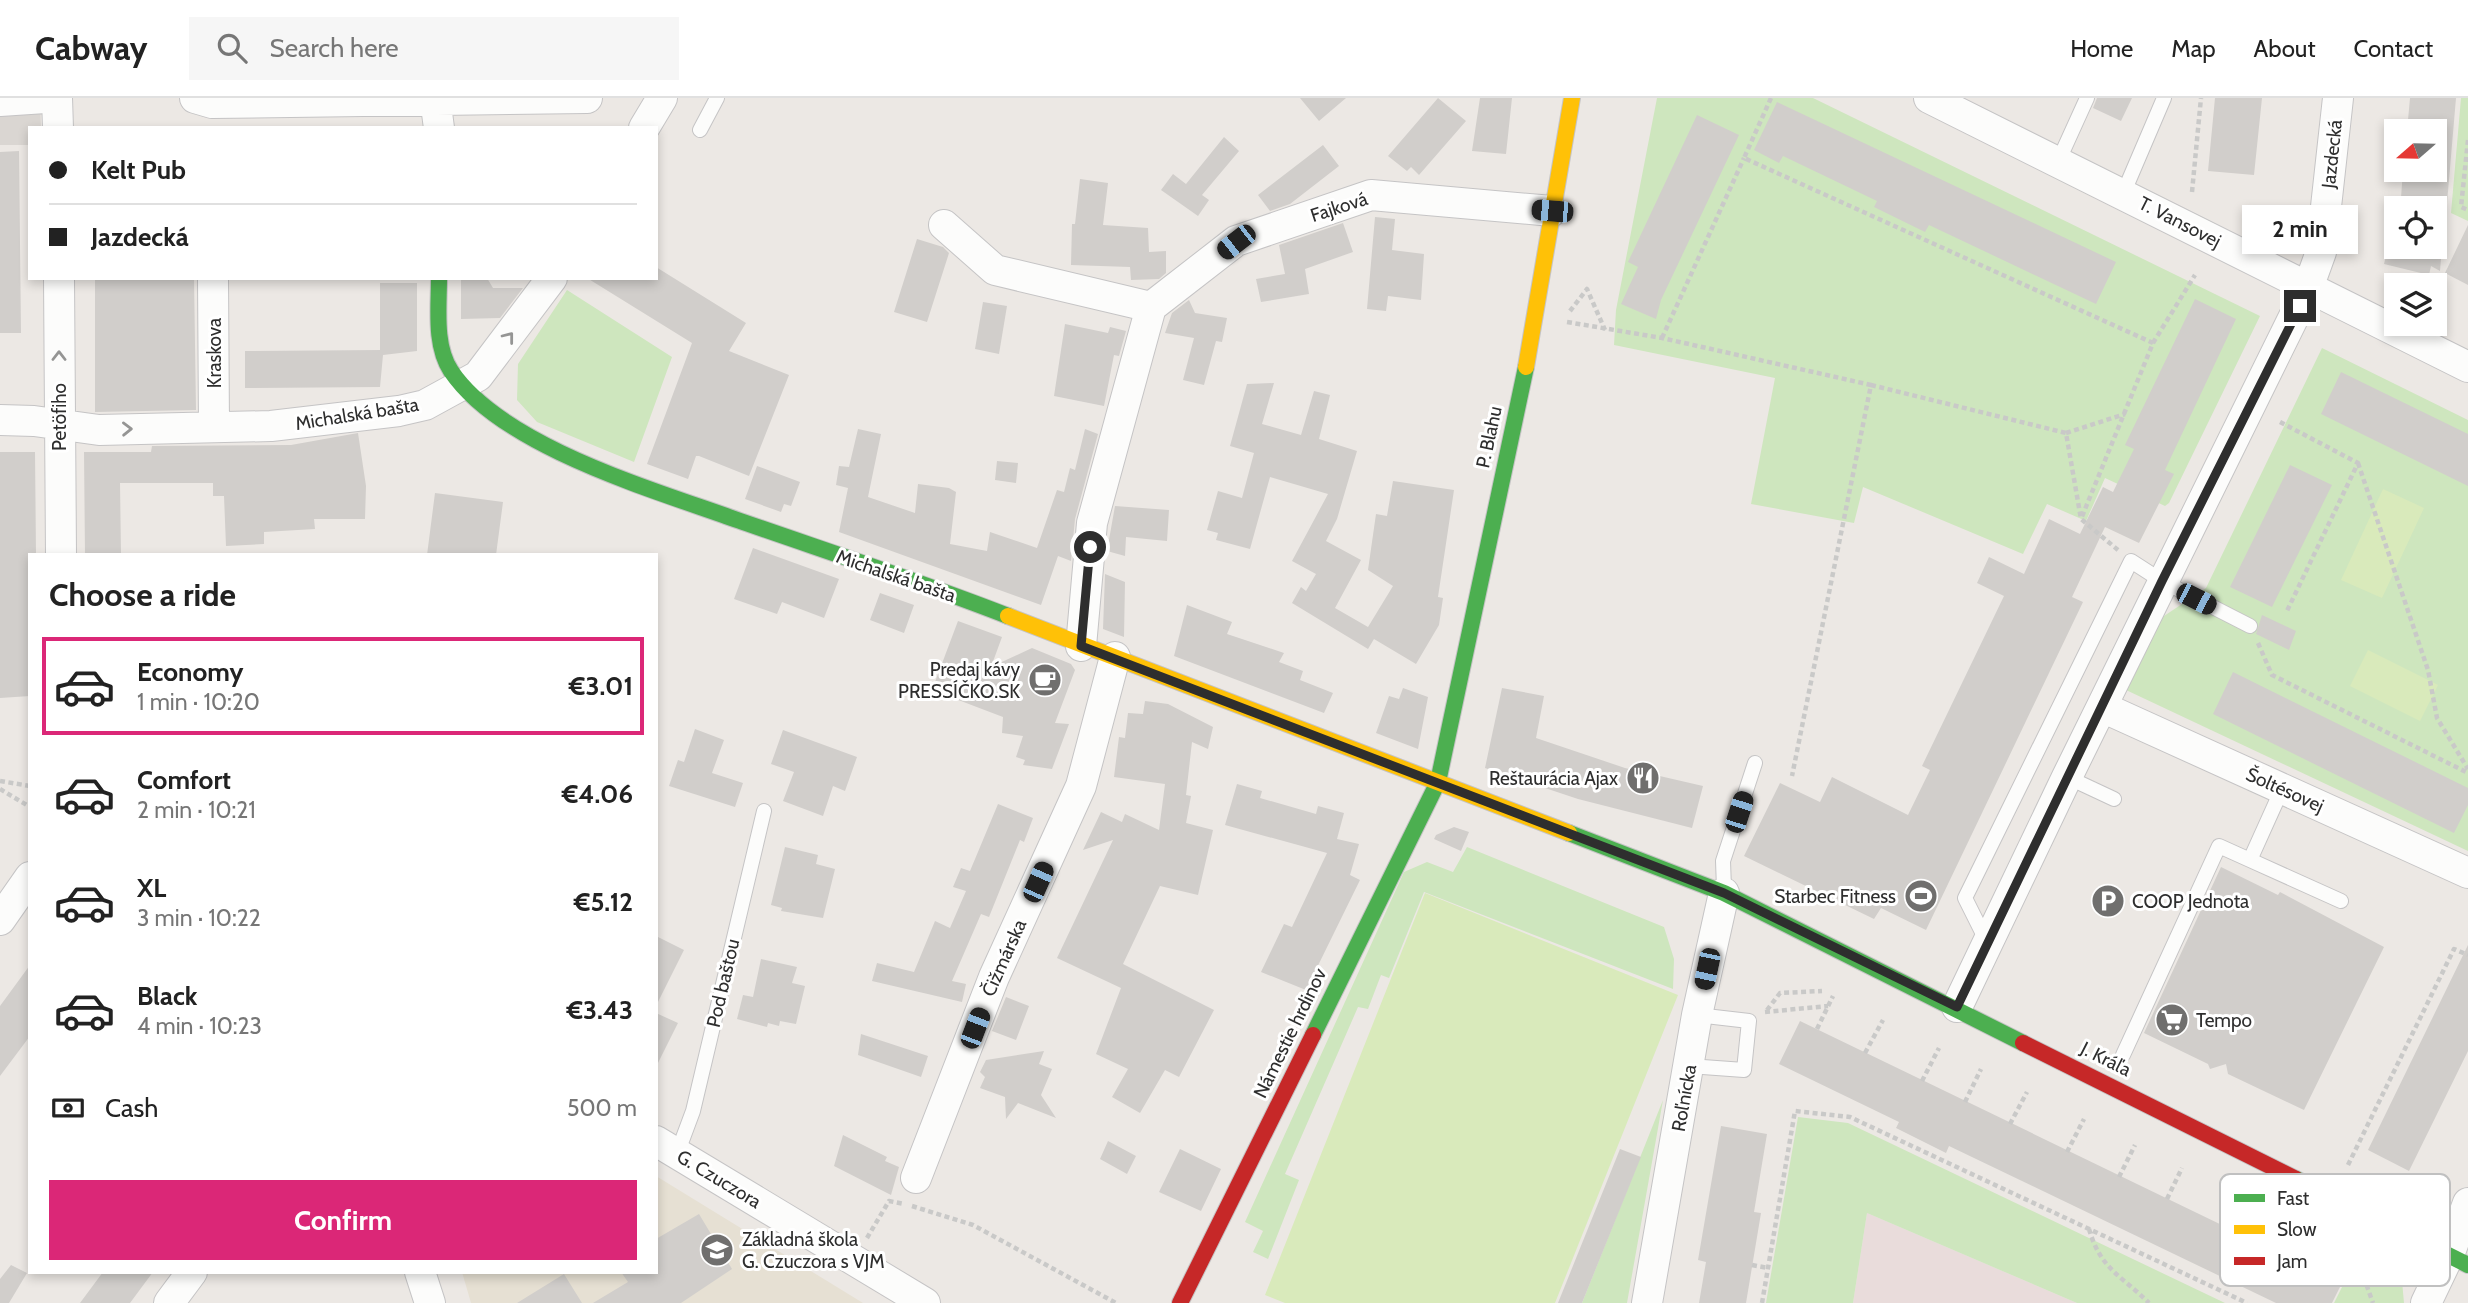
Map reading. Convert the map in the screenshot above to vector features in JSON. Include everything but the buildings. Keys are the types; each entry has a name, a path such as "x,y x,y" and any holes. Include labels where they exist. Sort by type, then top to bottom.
{"street":[{"path":"0,102 45,98"},
{"path":"57,98 58,126"},
{"path":"208,107 436,109 587,98"},
{"path":"645,126 662,98"},
{"name":"P. Blahu","path":"1438,782 1535,320 1572,98"},
{"name":"T. Vansovej","path":"1929,98 2468,367"},
{"name":"Jazdecká","path":"1957,1007 2162,581 2308,288 2321,252 2338,98"},
{"name":"Fajková","path":"1152,307 1236,242 1371,195 1552,211"},
{"path":"944,225 995,270 1152,307 1093,523 1081,646"},
{"name":"Petöfiho","path":"59,280 61,553"},
{"name":"Kraskova","path":"213,280 214,427"},
{"path":"439,280 439,338 450,370 463,386 478,376 550,280"},
{"name":"Michalská bašta","path":"0,420 99,430 317,423 425,405 463,386 505,425 626,480 996,611 1724,893"},
{"name":"Čižmárska","path":"916,1178 994,977 1081,786 1115,657"},
{"name":"Šoltésovej","path":"2102,707 2468,873"},
{"name":"Námestie hrdinov","path":"1180,1303 1438,782"},
{"path":"0,920 28,880"},
{"name":"J. Kráľa","path":"1724,893 2288,1174"},
{"name":"Roľnícka","path":"1647,1303 1697,1015 1724,893"},
{"name":"G. Czuczora","path":"667,1147 925,1303"},
{"path":"2458,1260 2468,1202"},
{"path":"169,1303 191,1274"},
{"path":"421,1274 430,1303"},
{"path":"2426,1303 2439,1286"}],"lane":[{"path":"700,130 717,98"},
{"path":"2058,162 2087,98"},
{"path":"2123,194 2164,98"},
{"path":"1987,942 1965,898 2131,561 2162,581 2250,626"},
{"path":"1724,893 1723,861 1755,763"},
{"path":"2067,776 2114,799"},
{"path":"2250,860 2282,789"},
{"name":"Pod baštou","path":"667,1147 693,1111 764,811"},
{"path":"2123,1055 2219,846 2341,901"},
{"path":"1689,1066 1744,1070 1749,1021 1697,1015"}],"path":[{"path":"1662,338 1771,98"},
{"path":"2192,192 2201,98"},
{"path":"2468,140 2461,207 2468,210"},
{"path":"1744,158 2153,342"},
{"path":"2081,519 2153,342 2195,275"},
{"path":"1605,330 1587,289 1562,321 1605,330 1662,338 2066,433 2125,413"},
{"path":"1792,776 1871,385"},
{"path":"2280,422 2358,463 2428,670 2437,718 2468,771"},
{"path":"2066,433 2081,519 2131,561"},
{"path":"2286,612 2358,463"},
{"path":"2250,626 2272,675 2468,771"},
{"path":"0,781 28,786"},
{"path":"0,789 28,806"},
{"path":"2348,1165 2454,949 2468,956"},
{"path":"1767,1011 1780,993 1822,991"},
{"path":"1817,1029 1833,996"},
{"path":"1749,1021 1767,1011 1828,1006"},
{"path":"1866,1053 1883,1020"},
{"path":"1922,1081 1939,1048"},
{"path":"1965,1102 1981,1069"},
{"path":"2010,1124 2027,1092"},
{"path":"1762,1303 1795,1111 1850,1117 2247,1303"},
{"path":"2067,1152 2084,1119"},
{"path":"2119,1177 2136,1145"},
{"path":"2167,1199 2182,1168"},
{"path":"854,1260 889,1201 974,1225 1116,1303"},
{"path":"2088,1228 2095,1251 2106,1268 2149,1303"},
{"path":"1752,1265 1768,1268"},
{"path":"2367,1286 2373,1303"}],"shaded area":[{"path":"0,98 40,98 41,126 28,126 28,145 0,145"},
{"name":"Základná škola G. Czuczora s VJM","path":"658,1177 863,1303 471,1303 463,1274 658,1274"},
{"path":"1867,1213 2077,1303 1853,1303"}],"green space":[{"path":"1657,98 1813,98 2260,316 2169,503 2165,506 2105,478 2086,521 2047,504 2023,554 1863,487 1854,523 1751,504 1775,378 1614,345 1616,310"},
{"path":"2461,98 2468,98 2468,221 2451,213"},
{"path":"567,290 672,357 634,462 537,422 517,400 518,364"},
{"path":"2322,348 2468,420 2468,851 2126,690 2158,620 2206,588"},
{"path":"2383,489 2424,508 2382,598 2341,580"},
{"path":"2368,650 2438,685 2420,721 2350,686"},
{"path":"1467,847 1664,927 1674,959 1673,989 1424,892 1389,978 1381,975 1368,1009 1358,1007 1285,1174 1299,1180 1268,1259 1253,1252 1263,1231 1245,1222 1404,872 1427,862 1453,872"},
{"path":"1425,893 1678,995 1555,1303 1285,1303 1265,1295"},
{"path":"1663,1100 1627,1303 1582,1303"},
{"path":"1798,1117 1848,1123 2225,1303 2077,1303 1867,1213 1853,1303 1766,1303"},
{"path":"2342,1286 2402,1286 2404,1303 2334,1303"}],"traffic: fast":[{"path":"439,280 440,338 446,361 451,371 475,398 507,423 585,464 627,481 1008,616"},
{"path":"1313,1035 1438,782 1526,367"},
{"path":"1569,833 1724,893 2023,1043"},
{"path":"2450,1256 2468,1265"}],"traffic: slow":[{"path":"1526,367 1572,98"},
{"path":"1008,616 1569,833"}],"traffic: jam":[{"path":"1180,1303 1313,1035"},
{"path":"2023,1043 2286,1174"}],"place":[{"name":"Predaj kávy PRESSÍČKO.SK","path":"1045,680"},
{"name":"Reštaurácia Ajax","path":"1643,778"},
{"name":"Starbec Fitness","path":"1921,896"},
{"name":"COOP Jednota","path":"2108,901"},
{"name":"Tempo","path":"2172,1020"},
{"name":"Základná škola G. Czuczora s VJM","path":"717,1250"}],"route":[{"path":"1090,547 1081,646 1724,893 1957,1007 2162,581 2300,306"}]}
